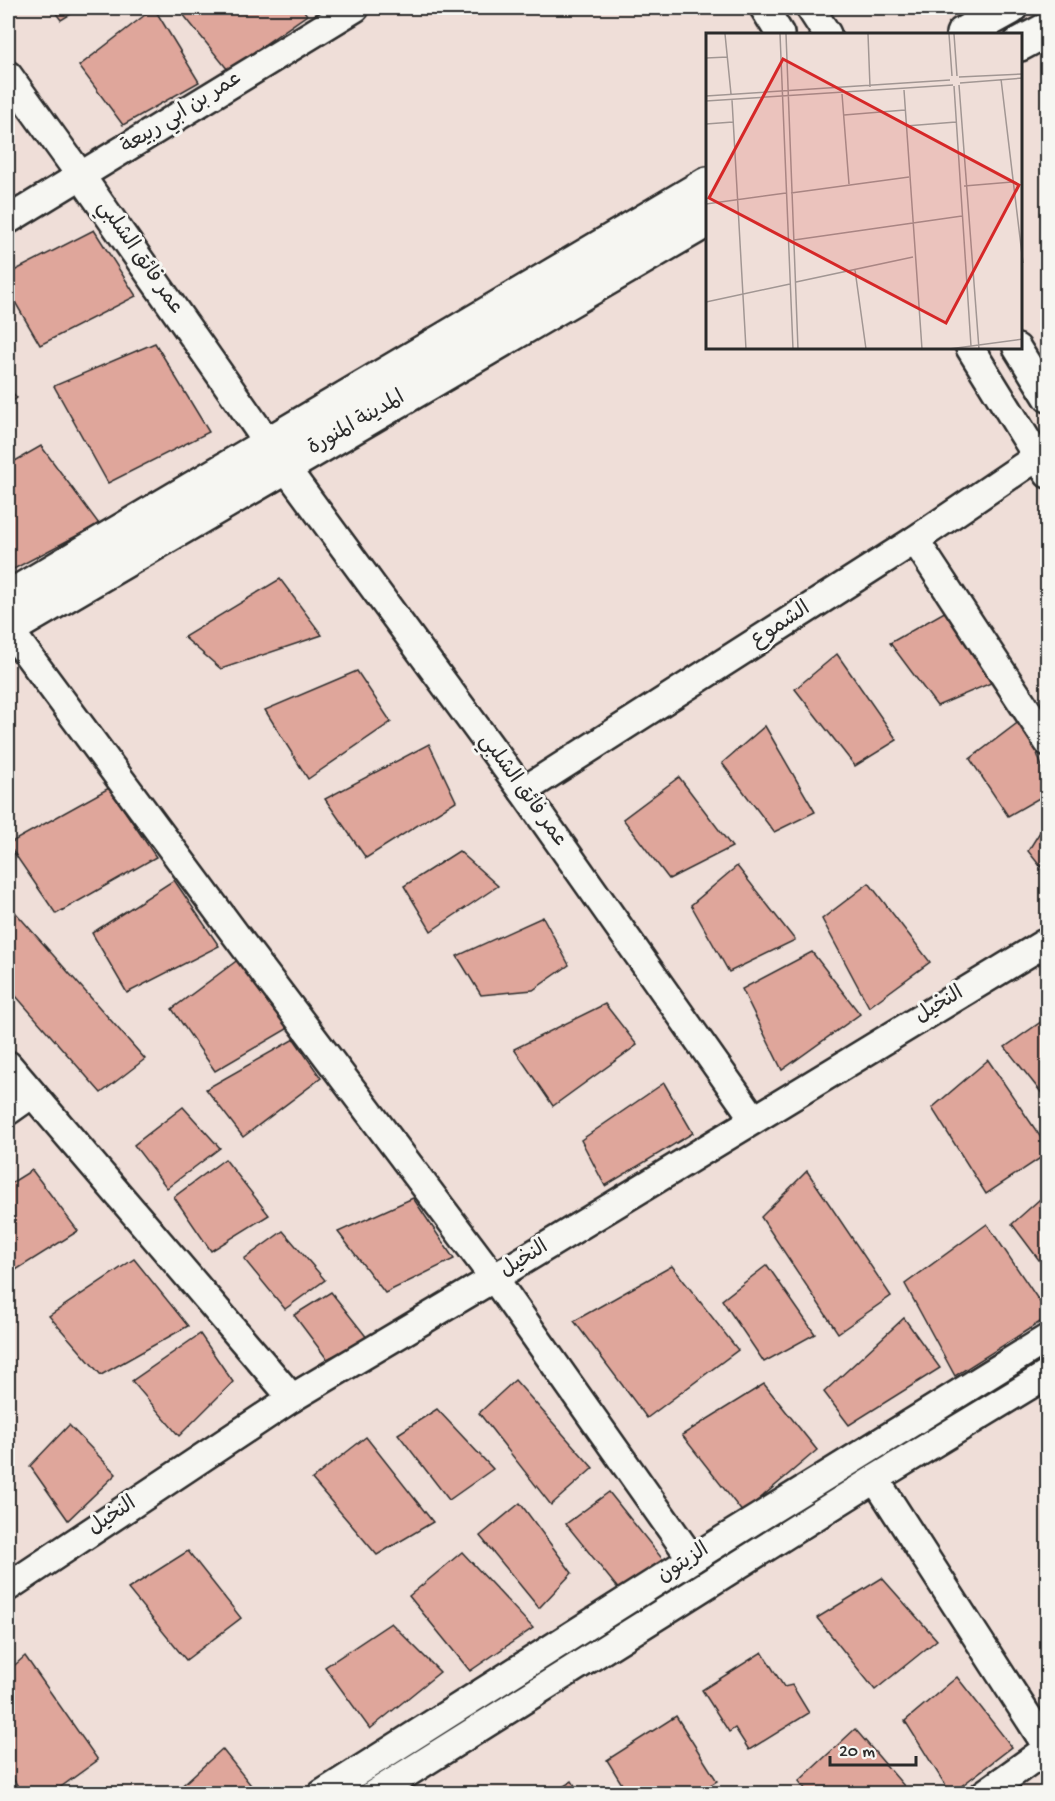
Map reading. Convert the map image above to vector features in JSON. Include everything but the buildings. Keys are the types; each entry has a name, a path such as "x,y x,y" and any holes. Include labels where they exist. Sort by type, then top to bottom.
{"main road":[{"path":"965,33 1010,8"},
{"path":"1022,43 1047,29"},
{"path":"8,618 276,455 706,185"},
{"name":"المدينة المنورة","path":"276,455 706,221"}],"street":[{"name":"عمر بن ابي ربيعة","path":"8,219 355,8"},
{"path":"764,8 779,33"},
{"path":"810,8 826,33"},
{"name":"عمر فائق الشلبي","path":"8,75 276,455 523,791 754,1119"},
{"path":"971,350 1042,466"},
{"path":"1018,350 1047,398"},
{"name":"الشموع","path":"523,791 915,540 1042,466"},
{"path":"915,540 1047,742"},
{"path":"8,618 237,936 494,1278 692,1559"},
{"name":"النخيل","path":"8,1587 292,1398 494,1278 1047,941"},
{"path":"8,1065 292,1398"},
{"path":"8,1111 32,1094"},
{"name":"الزيتون","path":"322,1794 692,1559 1047,1338"},
{"path":"374,1794 875,1479 1047,1374"},
{"path":"875,1479 1047,1748 984,1794"}]}
